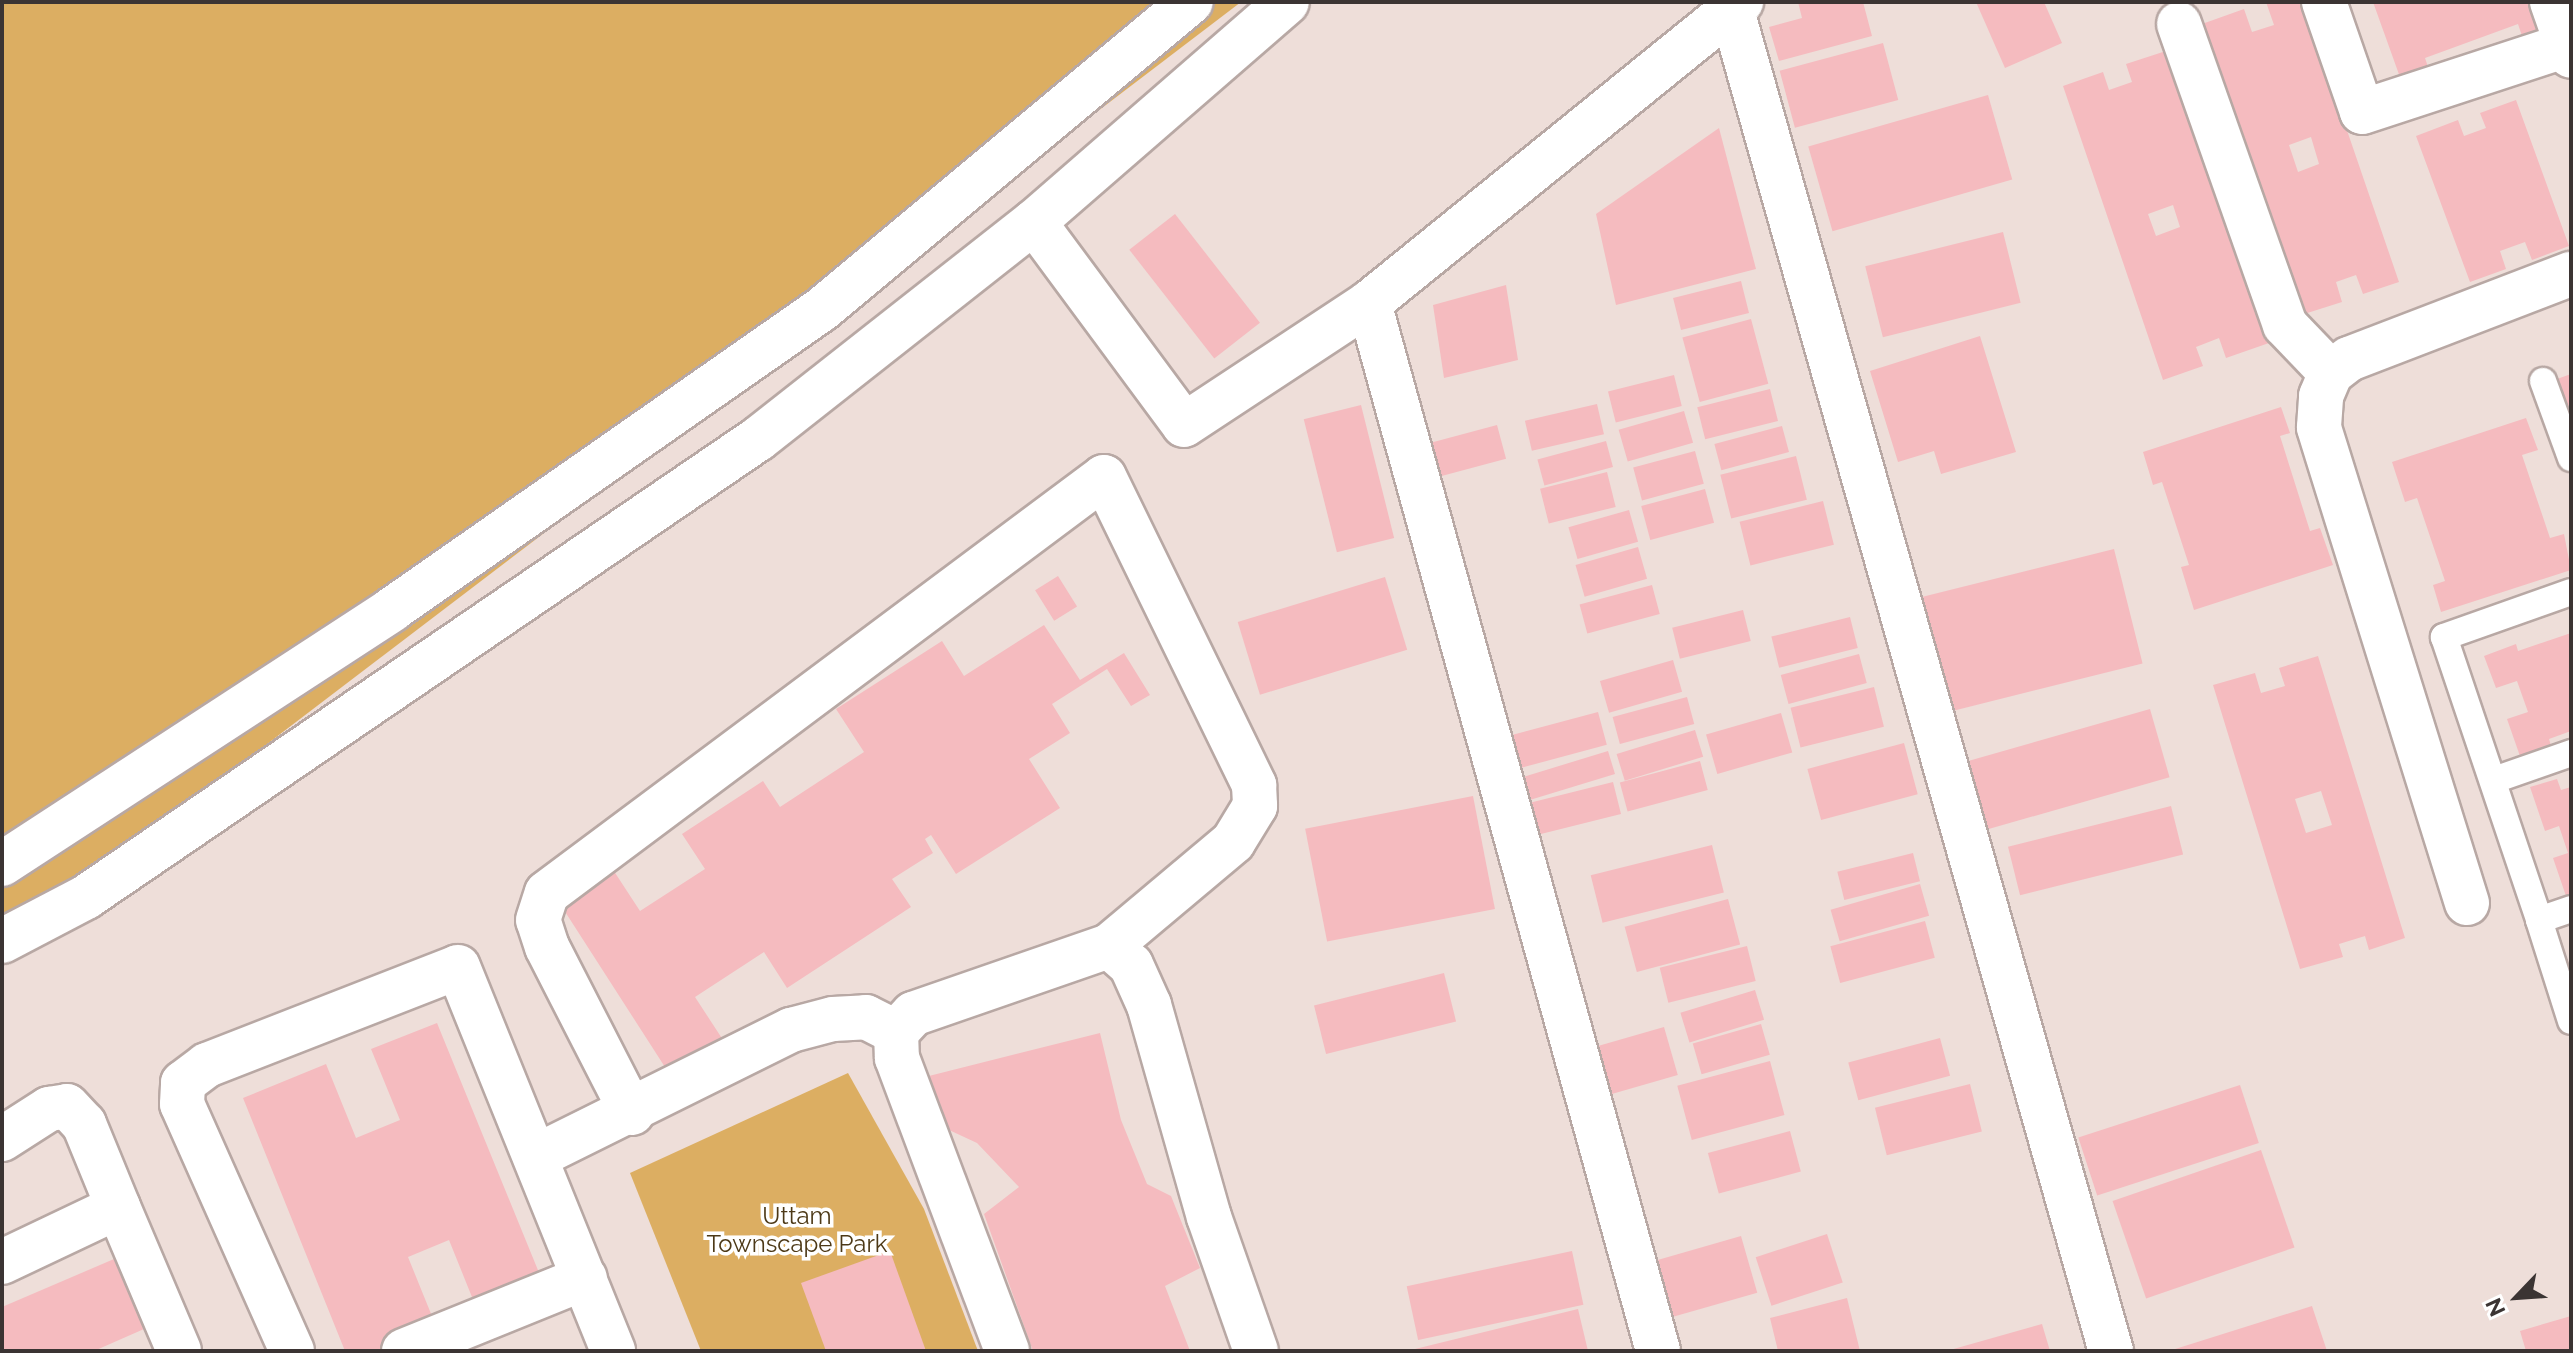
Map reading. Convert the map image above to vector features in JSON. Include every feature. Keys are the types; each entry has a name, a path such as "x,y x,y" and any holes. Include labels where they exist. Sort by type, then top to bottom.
{"street":[{"path":"2,864 391,610 822,309 1191,2"},
{"path":"2,941 86,897 758,439 1034,222 1287,2"},
{"path":"2324,2 2362,112 2569,50 2552,2"},
{"path":"1034,222 1184,425 1369,303 1737,7 2111,1351"},
{"path":"2179,24 2285,325 2331,373"},
{"path":"2467,903 2319,427 2321,396 2331,373 2349,359 2571,274"},
{"path":"1369,303 1658,1351"},
{"path":"632,1113 547,947 538,920 547,893 1104,477 1250,776 1255,806 1233,842 1109,946 913,1014 896,1032 897,1058 1007,1351"},
{"path":"1109,946 1131,965 1149,1005 1209,1217 1256,1351"},
{"path":"292,1351 182,1104 183,1083 207,1065 458,967 537,1156 613,1351"},
{"path":"537,1156 632,1113 791,1030 833,1019 866,1017 896,1032"},
{"path":"2,1139 49,1109 67,1106 84,1124 179,1351"},
{"path":"2,1262 118,1207"},
{"path":"404,1351 585,1278"}],"lane":[{"path":"2543,381 2571,458"},
{"path":"2571,592 2444,637 2494,780 2571,1021"},
{"path":"2494,780 2571,753"},
{"path":"2539,920 2571,909"}],"green space":[{"path":"2,2 1241,2 14,937 2,935"},
{"name":"Uttam Townscape Park","path":"848,1073 924,1209 978,1351 701,1351 630,1173"}],"building":[{"path":"1798,2 1863,2 1872,36 1779,61 1769,27 1802,18"},
{"path":"1976,2 2044,2 2062,43 2005,68"},
{"path":"2266,2 2303,2 2399,282 2363,294 2356,275 2336,282 2342,302 2301,315 2202,24 2244,9 2252,32 2274,25","holes":["2311,137 2319,164 2298,172 2289,145"]},
{"path":"2373,2 2541,2 2550,27 2522,36 2518,24 2425,58 2429,70 2401,80"},
{"path":"1883,43 1898,100 1795,128 1780,71"},
{"path":"2169,50 2269,343 2226,358 2219,338 2196,347 2203,366 2163,380 2063,86 2103,72 2109,90 2132,82 2126,64","holes":["2173,205 2180,227 2156,236 2148,214"]},
{"path":"1988,95 2012,180 1833,231 1808,147"},
{"path":"2516,100 2569,246 2532,260 2525,242 2500,251 2506,269 2470,282 2416,136 2458,120 2464,136 2486,128 2480,113"},
{"path":"1719,128 1756,269 1616,305 1596,214"},
{"path":"1175,214 1260,323 1214,358 1129,250"},
{"path":"2003,232 2021,303 1883,337 1865,266"},
{"path":"1741,281 1749,313 1681,330 1673,298"},
{"path":"1506,285 1518,360 1444,378 1433,305"},
{"path":"1751,319 1768,384 1700,402 1682,337"},
{"path":"1980,336 2016,452 1941,474 1934,451 1898,462 1870,371"},
{"path":"2571,374 2571,421 2570,421 2557,379"},
{"path":"1674,375 1682,406 1616,423 1608,391"},
{"path":"1770,389 1778,421 1705,439 1697,407"},
{"path":"1597,404 1604,434 1532,451 1525,421"},
{"path":"1361,405 1394,538 1337,552 1304,419"},
{"path":"2281,407 2290,433 2280,436 2310,531 2320,528 2333,565 2194,610 2181,567 2189,565 2162,482 2153,485 2143,452"},
{"path":"1684,411 1693,443 1628,461 1619,430"},
{"path":"2526,418 2538,450 2522,455 2550,538 2564,534 2571,570 2441,612 2433,585 2445,581 2417,498 2405,502 2392,462"},
{"path":"1497,425 1506,459 1423,481 1414,447"},
{"path":"1782,426 1789,452 1721,470 1714,444"},
{"path":"1606,441 1613,467 1544,485 1537,459"},
{"path":"1695,451 1704,484 1642,500 1633,468"},
{"path":"1796,456 1807,500 1731,519 1720,475"},
{"path":"1607,472 1616,507 1549,524 1540,489"},
{"path":"1705,489 1714,523 1650,540 1641,506"},
{"path":"1823,501 1834,545 1750,565 1740,522"},
{"path":"1629,510 1638,542 1578,559 1568,527"},
{"path":"1638,547 1647,579 1585,597 1576,565"},
{"path":"2114,549 2143,663 1951,711 1923,597"},
{"path":"1058,576 1077,607 1054,621 1035,590"},
{"path":"1385,577 1407,650 1260,695 1238,622"},
{"path":"1652,585 1660,614 1587,633 1580,604"},
{"path":"1743,610 1751,641 1680,659 1672,628"},
{"path":"1850,617 1858,648 1779,668 1771,637"},
{"path":"1044,625 1080,680 1124,653 1150,695 1131,706 1107,669 1052,704 1070,733 1029,759 1060,808 956,874 931,835 925,839 933,853 892,879 911,907 787,988 764,952 695,997 725,1043 672,1078 553,893 606,859 640,911 705,869 682,834 763,781 780,807 864,752 836,709 942,641 964,676"},
{"path":"2571,633 2571,731 2549,739 2552,749 2521,759 2507,719 2528,712 2517,681 2496,688 2484,656 2516,644 2518,651"},
{"path":"1859,654 1867,683 1789,704 1781,675"},
{"path":"2318,656 2405,938 2369,950 2365,936 2339,944 2343,957 2300,969 2213,685 2255,673 2261,693 2285,686 2279,668","holes":["2321,791 2332,825 2306,833 2295,799"]},
{"path":"1673,660 1682,692 1609,713 1600,681"},
{"path":"1874,687 1884,727 1800,748 1791,708"},
{"path":"1687,697 1694,724 1620,744 1613,717"},
{"path":"2150,709 2170,777 1987,830 1967,761"},
{"path":"1598,712 1607,745 1514,770 1505,737"},
{"path":"1781,713 1792,752 1717,774 1706,734"},
{"path":"1695,730 1703,757 1625,781 1617,754"},
{"path":"1904,743 1918,794 1821,820 1807,769"},
{"path":"1608,751 1615,774 1519,803 1512,780"},
{"path":"1700,761 1708,790 1628,811 1620,782"},
{"path":"2557,779 2561,790 2571,787 2571,895 2566,896 2553,858 2568,853 2559,826 2545,831 2530,787"},
{"path":"1613,782 1621,814 1526,838 1518,806"},
{"path":"1473,796 1495,909 1327,942 1305,829"},
{"path":"2171,806 2183,855 2020,895 2008,847"},
{"path":"1712,845 1724,893 1603,923 1591,875"},
{"path":"1913,853 1920,881 1844,900 1837,872"},
{"path":"1920,884 1929,916 1840,941 1831,910"},
{"path":"1728,899 1740,944 1637,972 1625,927"},
{"path":"1925,921 1935,958 1840,983 1830,946"},
{"path":"1747,946 1756,981 1668,1003 1660,968"},
{"path":"1444,973 1456,1022 1326,1054 1314,1005"},
{"path":"1755,990 1764,1020 1689,1042 1680,1013"},
{"path":"437,1023 542,1280 476,1307 449,1240 408,1257 438,1331 389,1351 345,1351 243,1098 326,1064 356,1138 400,1120 371,1049"},
{"path":"1761,1024 1770,1055 1702,1074 1693,1044"},
{"path":"1664,1027 1678,1075 1597,1098 1583,1050"},
{"path":"1100,1033 1121,1120 1147,1184 1171,1196 1200,1268 1165,1286 1190,1351 1033,1351 984,1214 1019,1187 977,1143 934,1123 917,1079"},
{"path":"1940,1038 1950,1076 1858,1100 1848,1063"},
{"path":"1770,1061 1784,1115 1692,1140 1677,1086"},
{"path":"1970,1084 1982,1132 1887,1155 1875,1108"},
{"path":"2240,1085 2259,1143 2097,1196 2078,1138"},
{"path":"1790,1131 1801,1172 1719,1194 1708,1153"},
{"path":"2261,1150 2295,1247 2146,1299 2113,1201"},
{"path":"1827,1234 1843,1283 1771,1306 1756,1257"},
{"path":"1741,1236 1757,1293 1658,1321 1642,1264"},
{"path":"890,1251 926,1351 826,1351 801,1283"},
{"path":"1572,1251 1583,1305 1418,1340 1407,1286"},
{"path":"114,1259 144,1329 94,1351 2,1351 2,1307"},
{"path":"1847,1298 1860,1351 1778,1351 1770,1318"},
{"path":"2312,1306 2327,1351 2172,1351 2172,1350"},
{"path":"1578,1309 1588,1351 1411,1351 1411,1350"},
{"path":"2571,1316 2571,1351 2526,1351 2520,1331"},
{"path":"2042,1324 2050,1351 1950,1351 1950,1350"}]}
